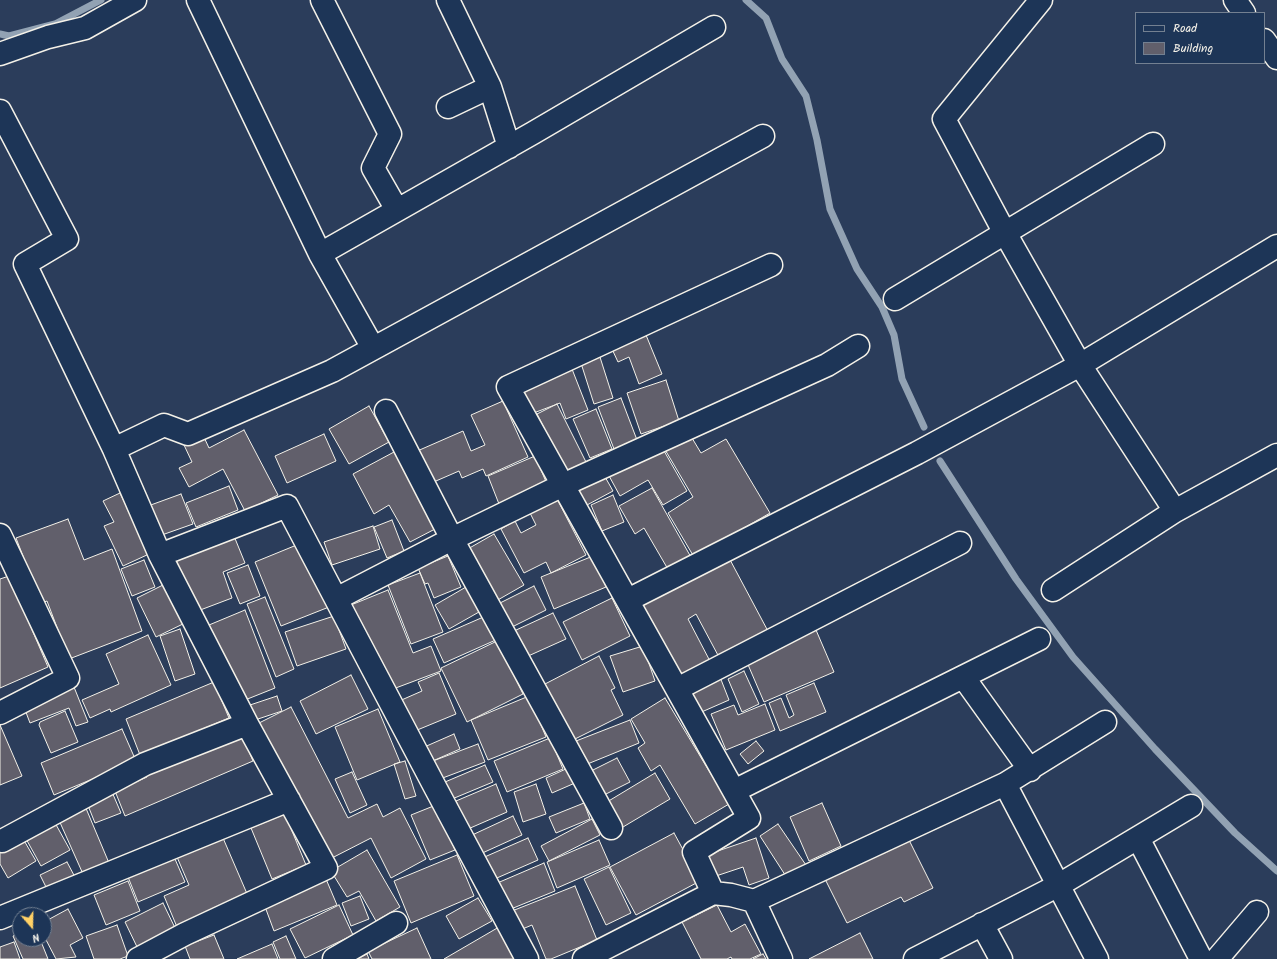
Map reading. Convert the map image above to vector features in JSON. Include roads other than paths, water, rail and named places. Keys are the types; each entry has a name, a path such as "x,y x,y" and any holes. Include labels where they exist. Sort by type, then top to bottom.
{"street":[{"path":"0,54 48,37 85,28 135,0"},
{"path":"198,0 320,254 373,348"},
{"path":"322,0 390,134 373,168 397,210"},
{"path":"448,0 490,87 509,147"},
{"path":"1041,0 944,119 1005,233 1080,365 1175,511"},
{"path":"1235,0 1243,12"},
{"path":"320,254 509,147 714,27"},
{"path":"1265,41 1277,58"},
{"path":"448,107 490,87"},
{"path":"0,112 67,239 25,264 114,449 160,556 247,724 326,868 185,934 138,959"},
{"path":"114,449 164,425 188,434 332,371 763,136"},
{"path":"895,299 1153,144"},
{"path":"628,600 917,453 1080,365 1277,246"},
{"path":"713,893 694,852 749,818 508,387 771,264"},
{"path":"336,599 563,484 827,365 858,346"},
{"path":"386,411 452,539 611,828"},
{"path":"1053,590 1175,511 1277,454"},
{"path":"160,556 287,506 527,959"},
{"path":"0,535 68,678 0,713"},
{"path":"677,689 960,543"},
{"path":"734,792 964,678 1039,639"},
{"path":"964,678 1030,770"},
{"path":"584,959 713,893 731,895 754,901 1005,784 1030,770 1105,722"},
{"path":"2,841 145,764 247,724"},
{"path":"1005,784 1097,959"},
{"path":"0,918 289,800"},
{"path":"915,959 1059,885 1191,806"},
{"path":"1138,838 1201,959"},
{"path":"754,901 781,959"},
{"path":"1217,959 1258,912"},
{"path":"334,959 396,924"},
{"path":"982,924 1001,959"}],"waterway":[{"path":"0,34 9,36 55,24 101,0"},
{"path":"746,0 766,18 782,59 806,96 817,140 830,209 857,269 882,307 894,335 902,379 924,427"},
{"path":"940,461 1016,579 1073,657 1155,749 1235,833 1277,871"}]}
